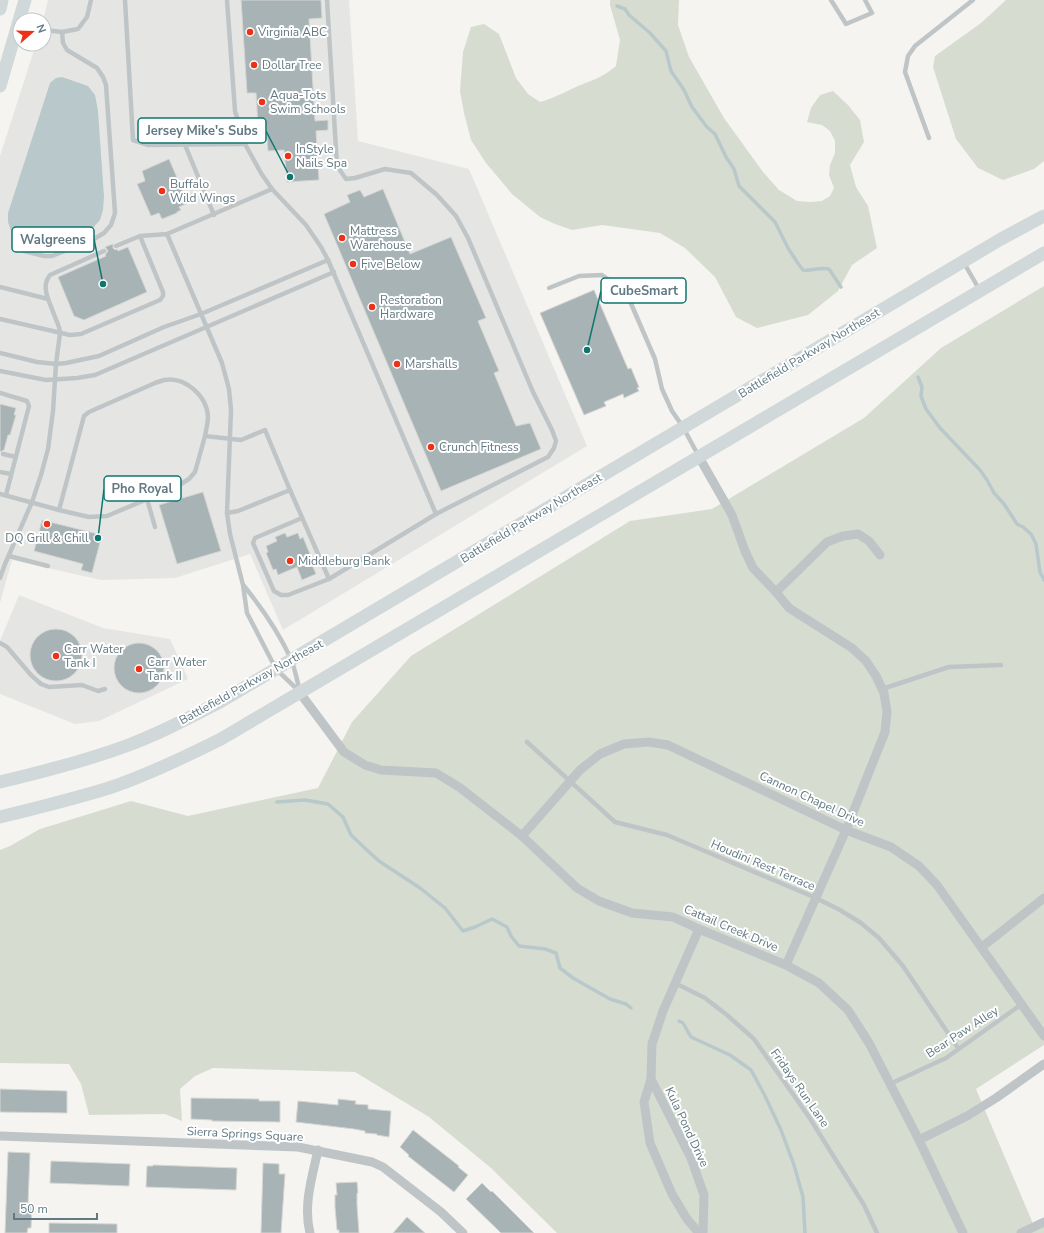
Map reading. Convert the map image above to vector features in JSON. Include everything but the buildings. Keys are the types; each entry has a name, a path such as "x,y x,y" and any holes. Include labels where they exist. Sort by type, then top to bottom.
{"main road":[{"path":"0,9 2,0"},
{"path":"22,12 25,0"},
{"path":"0,86 12,47"},
{"name":"Battlefield Parkway Northeast","path":"0,782 62,767 128,745 183,721 248,686 683,427 1044,216"},
{"path":"0,817 70,800 110,787 190,755 221,739 1044,253"}],"street":[{"path":"699,457 732,515 753,568 789,608 852,648 866,661 876,676 882,689 887,712 885,732 846,830 786,965"},
{"path":"776,592 827,542 842,536 858,534 869,541 880,555"},
{"name":"Cattail Creek Drive","path":"300,693 344,752 365,765 381,770 436,773 459,786 522,836 577,888 599,901 632,913 673,917 786,965 819,984 848,1010 869,1043 919,1140 963,1233"},
{"name":"Cannon Chapel Drive","path":"522,836 580,770 600,754 624,744 649,742 668,745 846,830 891,847 919,866 937,885 1044,1036"},
{"path":"982,947 1044,898"},
{"name":"Kula Pond Drive","path":"699,929 663,1011 652,1044 651,1079 644,1102 650,1143 672,1194 687,1219 699,1233"},
{"path":"919,1140 967,1116 996,1098 1044,1064"},
{"name":"Kula Pond Drive","path":"651,1079 691,1158 699,1180 704,1195 703,1233"},
{"name":"Sierra Springs Square","path":"0,1136 298,1147 318,1150 372,1162 383,1167 441,1212 463,1233"},
{"path":"310,1233 307,1223 309,1193 318,1150"},
{"path":"1021,1233 1044,1222"}],"lane":[{"path":"52,31 62,32 78,29 87,17 91,0"},
{"path":"125,0 133,140 148,145 245,144"},
{"path":"227,0 235,111 245,144 272,189 306,225 328,260 436,514"},
{"path":"302,518 256,538 253,543 274,591 281,595 288,595 329,579 436,514 548,457 554,448 556,441 533,392 468,238 456,216 437,195 410,173 385,169 355,178 346,178 338,166 327,0"},
{"path":"831,0 846,24 872,13 865,0"},
{"path":"929,138 906,72 908,56 915,46 973,0"},
{"path":"24,251 44,256 52,256 94,240 104,233 111,225 115,213 106,85 97,68 67,50 63,43 62,32"},
{"path":"185,145 214,215"},
{"path":"116,246 140,236 167,234 272,189"},
{"path":"167,234 227,378 231,410 227,513 230,534 243,584 248,613 276,669 300,693"},
{"path":"0,319 60,334 81,334 160,300 164,292 140,236"},
{"path":"0,578 32,502 41,475 48,449 54,411 56,364 60,334 59,327 45,288 47,278 50,275 104,251"},
{"path":"0,353 37,362 56,364 66,364 99,356 164,327 201,314 328,260"},
{"path":"963,262 979,290"},
{"path":"0,371 46,380 95,375 334,272"},
{"path":"549,288 579,276 602,275 626,292 656,359 662,389 672,411 683,427 699,457"},
{"path":"0,287 48,299"},
{"path":"0,494 59,510 98,518 107,516 176,487 189,479 195,472 205,436 208,417 201,397 195,390 178,381 166,380 155,383 89,412 84,416 59,510"},
{"path":"0,393 28,401 29,406 6,495"},
{"path":"205,436 241,440 265,430 329,579"},
{"path":"3,454 16,457"},
{"path":"0,472 11,474"},
{"path":"227,513 238,511 290,490"},
{"path":"147,499 155,527"},
{"path":"9,556 48,566"},
{"path":"243,584 260,607 291,660 300,693"},
{"path":"0,643 8,647 31,675 41,684 49,687 82,685 98,691 105,689"},
{"path":"882,689 949,667 1001,665"},
{"name":"Houdini Rest Terrace","path":"527,742 615,822 667,835 816,898 856,920 879,938 903,966 958,1048"},
{"name":"Fridays Run Lane","path":"675,983 705,998 754,1039 809,1117 864,1205 877,1233"},
{"name":"Bear Paw Alley","path":"890,1084 946,1058 958,1048 1022,1004"}],"shaded area":[{"path":"48,0 349,0 358,141 469,169 587,446 283,630 250,554 175,578 101,580 12,560 0,603 0,156 33,52 52,52 52,12 45,12"},
{"path":"610,0 679,0 678,25 689,57 724,118 763,172 779,190 797,201 822,201 830,196 834,188 829,175 830,165 835,153 835,141 830,131 822,125 807,122 811,108 820,95 833,91 848,105 860,120 864,142 850,165 856,187 868,206 877,248 852,265 838,291 808,315 757,328 736,317 715,277 685,248 660,233 602,225 572,230 540,217 512,194 486,163 471,140 460,91 463,52 471,27 484,24 499,34 516,78 528,94 540,102 598,78 616,66 620,40 610,5"},
{"path":"1006,0 1044,0 1044,161 1034,169 1003,180 978,168 956,139 933,67 935,56 981,23"},
{"path":"62,77 88,86 95,95 98,111 104,197 103,210 100,220 92,229 51,246 30,242 16,237 11,231 8,222 8,213 50,83 56,78"},
{"path":"1044,286 1044,1045 976,1089 1034,1226 1044,1222 1044,1233 557,1233 491,1168 429,1117 355,1072 213,1068 195,1076 180,1089 182,1121 165,1114 89,1115 81,1084 69,1064 0,1063 0,850 40,829 131,801 188,816 318,788 352,722 411,656 630,521 712,509 864,418 941,348"},
{"path":"19,595 103,628 170,639 188,679 99,721 75,724 0,694 0,641"}],"waterway":[{"path":"617,6 625,9 629,15 650,33 666,51 671,71 684,90 692,107 707,127 715,134 726,157 734,169 739,186 775,222 788,248 803,270 822,268 829,269 841,287"},
{"path":"918,377 922,387 921,396 926,409 940,428 980,470 994,493 1004,504 1017,524 1031,534 1036,544 1040,572 1044,580"},
{"path":"277,802 305,800 328,804 343,817 351,835 368,851 379,861 420,888 445,908 463,931 492,919 507,927 511,936 519,946 545,949 556,953 560,968 573,978 610,999 626,1004 631,1008"},
{"path":"679,1021 683,1023 691,1037 730,1055 751,1070 781,1130 794,1165 803,1197 805,1233"}],"place":[{"name":"Virginia ABC","path":"250,32"},
{"name":"Dollar Tree","path":"254,65"},
{"name":"Aqua-Tots Swim Schools","path":"262,102"},
{"name":"InStyle Nails Spa","path":"288,156"},
{"name":"Jersey Mike's Subs","path":"290,177"},
{"name":"Buffalo Wild Wings","path":"162,191"},
{"name":"Mattress Warehouse","path":"342,238"},
{"name":"Five Below","path":"353,264"},
{"name":"Walgreens","path":"103,284"},
{"name":"Restoration Hardware","path":"372,307"},
{"name":"CubeSmart","path":"587,350"},
{"name":"Marshalls","path":"397,364"},
{"name":"Crunch Fitness","path":"431,447"},
{"name":"DQ Grill & Chill","path":"47,524"},
{"name":"Pho Royal","path":"98,538"},
{"name":"Middleburg Bank","path":"290,561"},
{"name":"Carr Water Tank I","path":"56,656"},
{"name":"Carr Water Tank II","path":"139,669"}]}
